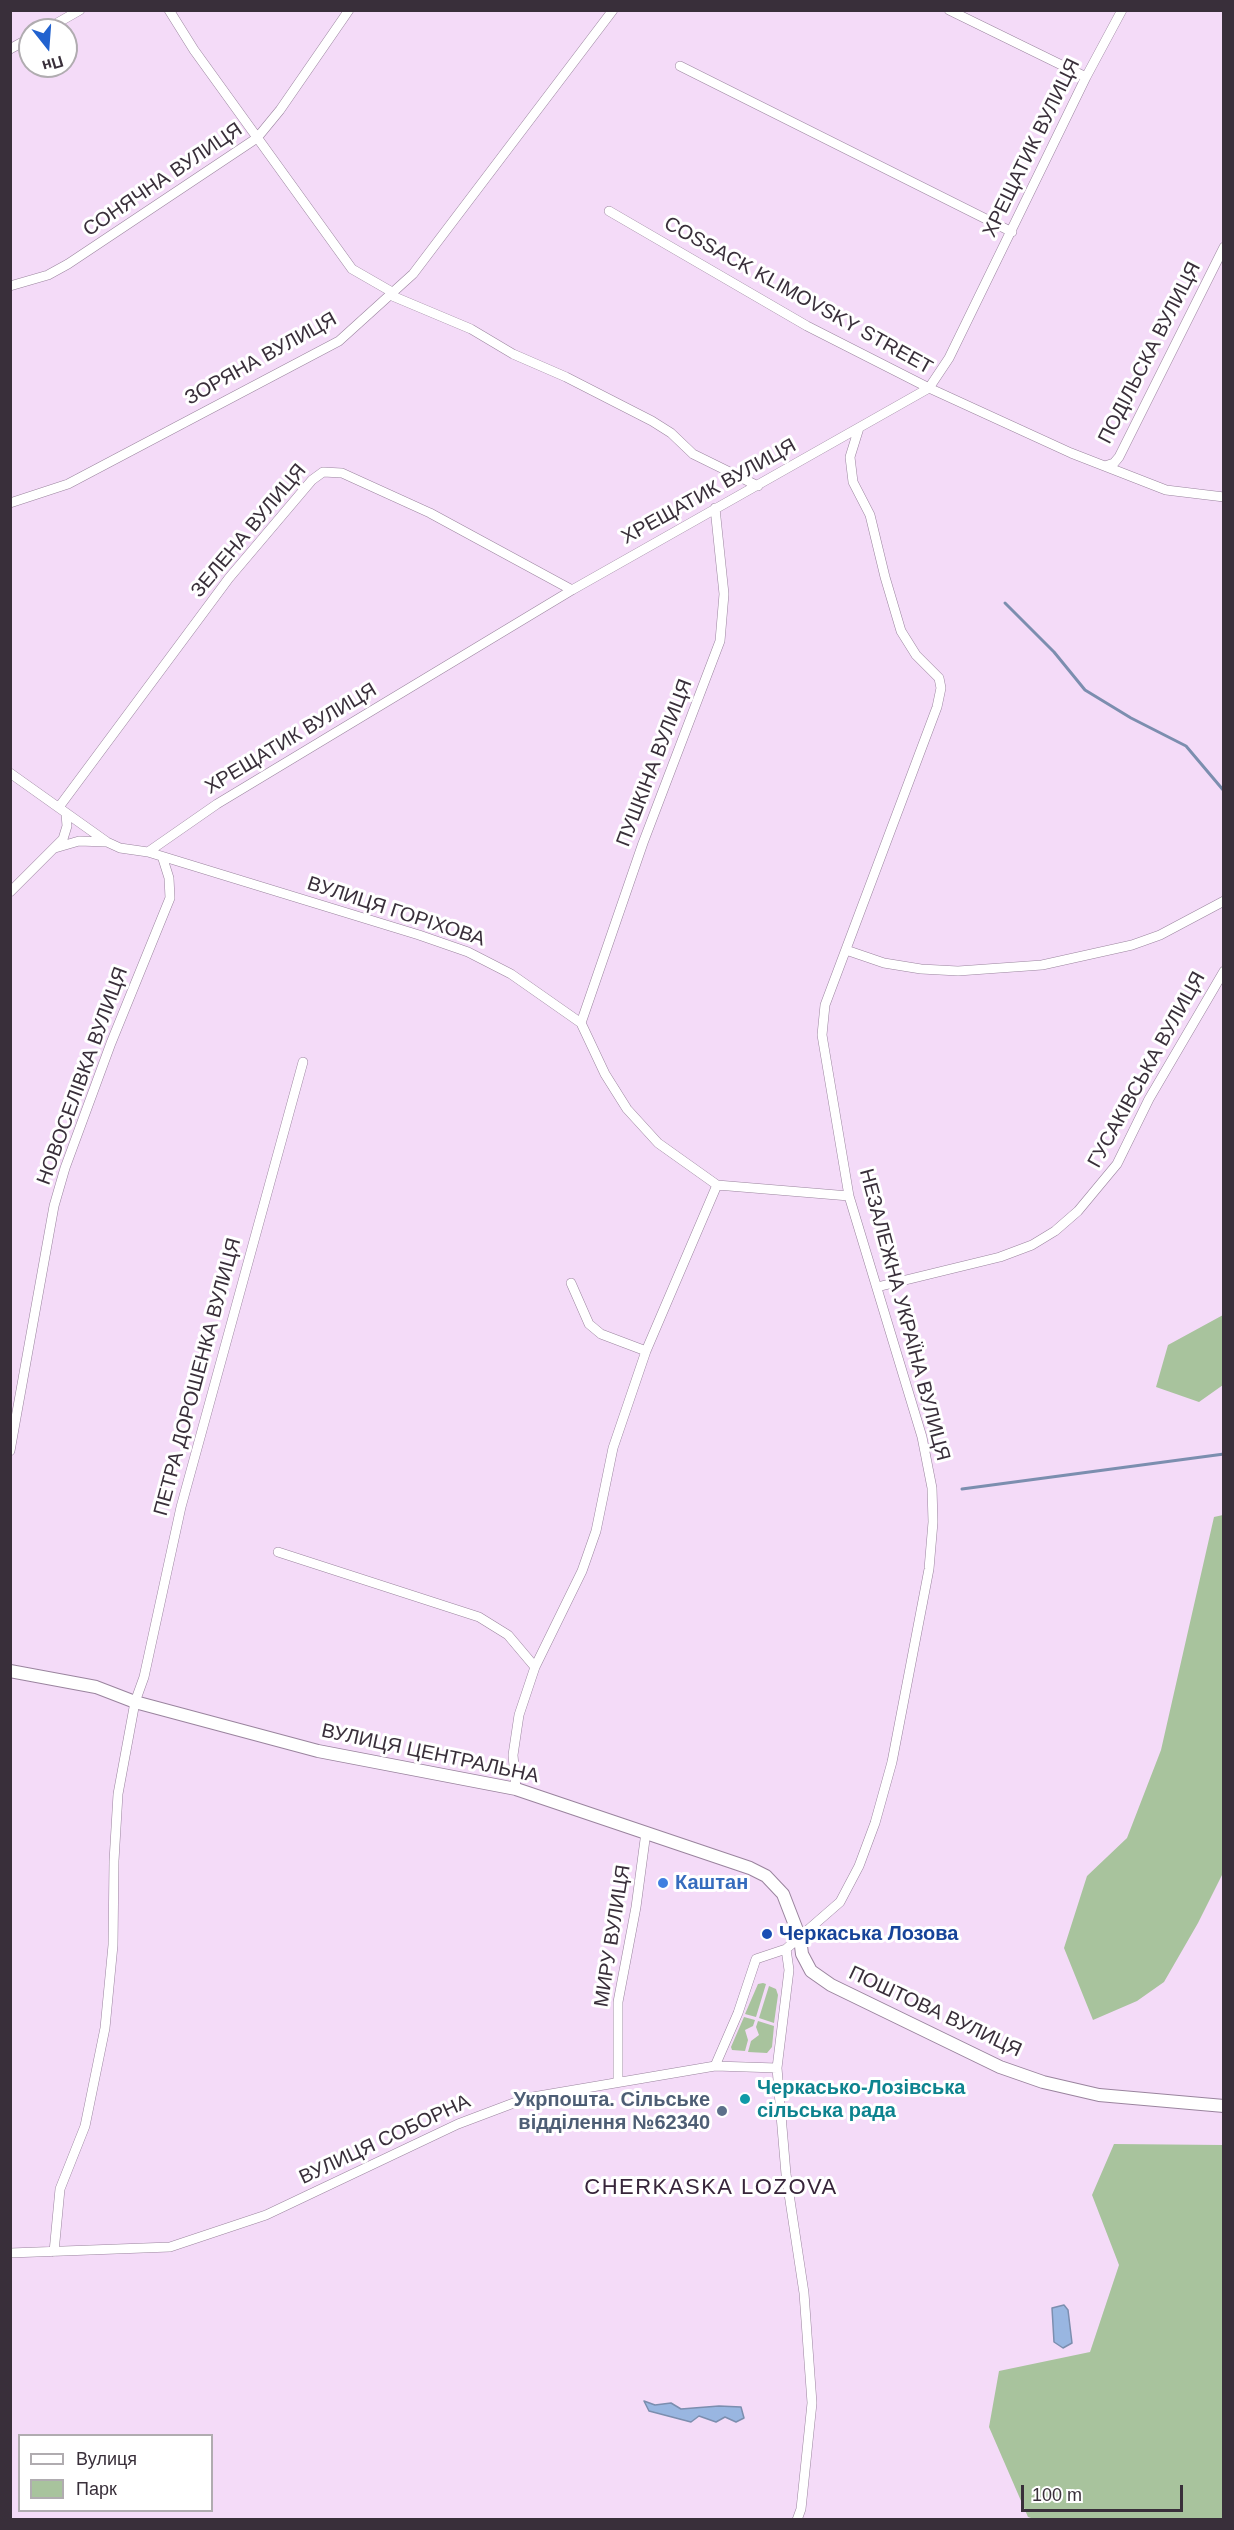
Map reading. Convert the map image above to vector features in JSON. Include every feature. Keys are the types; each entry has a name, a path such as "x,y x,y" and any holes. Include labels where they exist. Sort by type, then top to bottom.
{"street":[{"path":"66,18 80,10"},
{"path":"169,10 352,268 391,293 471,329 513,354 566,377 652,421 671,433 693,454 758,486"},
{"name":"СОНЯЧНА ВУЛИЦЯ","path":"10,286 48,275 68,264 258,138 349,10"},
{"name":"ЗОРЯНА ВУЛИЦЯ","path":"10,503 68,484 339,341 413,274 612,10"},
{"path":"949,10 1086,77"},
{"name":"ХРЕЩАТИК ВУЛИЦЯ","path":"148,852 217,804 572,590 929,388 949,358 1086,77 1122,10"},
{"path":"680,66 1012,232"},
{"name":"COSSACK KLIMOVSKY STREET","path":"609,211 807,326 929,388 1102,466 1166,490 1224,497"},
{"name":"ПОДІЛЬСКА ВУЛИЦЯ","path":"1102,466 1114,463 1119,457 1224,247"},
{"name":"НЕЗАЛЕЖНА УКРАЇНА ВУЛИЦЯ","path":"715,2066 738,2013 756,1959 786,1949 840,1902 859,1866 875,1823 892,1762 929,1569 933,1522 932,1488 922,1437 849,1196 822,1035 825,1005 937,707 941,688 939,678 916,655 901,631 870,515 853,482 850,457 860,428"},
{"name":"ЗЕЛЕНА ВУЛИЦЯ","path":"58,807 229,578 319,474 337,471 430,513 572,590"},
{"name":"ПУШКІНА ВУЛИЦЯ","path":"581,1023 643,843 720,640 724,594 715,508"},
{"name":"ВУЛИЦЯ ГОРІХОВА","path":"10,773 107,842 133,851 148,852 163,859 419,935 468,952 511,974 581,1023 605,1074 627,1109 658,1143 717,1185"},
{"path":"10,892 66,833 66,814"},
{"path":"53,849 79,841 107,842"},
{"name":"НОВОСЕЛІВКА ВУЛИЦЯ","path":"10,1451 54,1206 65,1168 111,1043 170,898 169,878 163,859"},
{"path":"846,950 884,963 921,969 958,971 1042,965 1132,945 1160,935 1224,901"},
{"name":"ГУСАКІВСЬКА ВУЛИЦЯ","path":"878,1287 1000,1257 1032,1245 1055,1231 1078,1211 1117,1164 1149,1099 1224,971"},
{"name":"ПЕТРА ДОРОШЕНКА ВУЛИЦЯ","path":"54,2252 60,2189 85,2126 105,2028 113,1945 118,1794 135,1702 144,1677 181,1507 303,1062"},
{"path":"516,1789 513,1755 519,1715 535,1667 582,1571 596,1531 613,1448 646,1351 717,1185 849,1196"},
{"path":"572,1283 589,1324 601,1334 646,1351"},
{"path":"278,1552 479,1617 508,1635 535,1667"},
{"name":"ВУЛИЦЯ ЦЕНТРАЛЬНА","path":"10,1671 96,1687 135,1702 318,1751 516,1789 646,1832 766,1876 788,1901 800,1938"},
{"name":"МИРУ ВУЛИЦЯ","path":"618,2081 618,2002 636,1906 646,1832"},
{"name":"ПОШТОВА ВУЛИЦЯ","path":"800,1938 802,1954 811,1971 819,1977 999,2067 1043,2082 1099,2095 1224,2106"},
{"path":"786,1949 789,1970 777,2068 786,2174 804,2293 812,2403 801,2509 797,2520"},
{"name":"ВУЛИЦЯ СОБОРНА","path":"10,2253 170,2247 266,2214 458,2124 527,2098 715,2066 777,2068"}],"green space":[{"path":"1223,1315 1223,1385 1199,1402 1156,1387 1168,1345"},
{"path":"1223,1515 1223,1873 1198,1923 1164,1982 1137,2001 1093,2020 1064,1948 1087,1876 1127,1838 1161,1750 1214,1517"},
{"path":"758,1984 766,1984 756,2017 745,2014"},
{"path":"769,1986 776,1989 778,1995 774,2023 759,2018"},
{"path":"744,2017 755,2020 753,2026 745,2030 748,2040 745,2051 732,2050 731,2047"},
{"path":"758,2021 774,2026 772,2047 767,2053 748,2052 751,2041 759,2035 756,2027"},
{"path":"1114,2144 1223,2145 1223,2519 1034,2519 1028,2517 989,2427 999,2371 1090,2352 1119,2265 1092,2195"}],"water":[{"path":"1064,2305 1068,2310 1072,2343 1063,2348 1054,2342 1052,2308"},
{"path":"644,2401 655,2405 671,2403 681,2409 741,2407 744,2418 736,2422 725,2417 716,2422 699,2416 691,2422 649,2411"}],"waterway":[{"path":"1005,603 1054,652 1085,690 1131,718 1186,746 1224,791"},
{"path":"962,1489 1224,1454"}],"place":[{"name":"Каштан","path":"663,1883"},
{"name":"Черкаська Лозова","path":"767,1934"},
{"name":"Черкасько-Лозівська сільська рада","path":"745,2099"},
{"name":"Укрпошта. Сільське відділення №62340","path":"722,2111"}],"district":[{"name":"CHERKASKA LOZOVA","path":"711,2188"}]}
